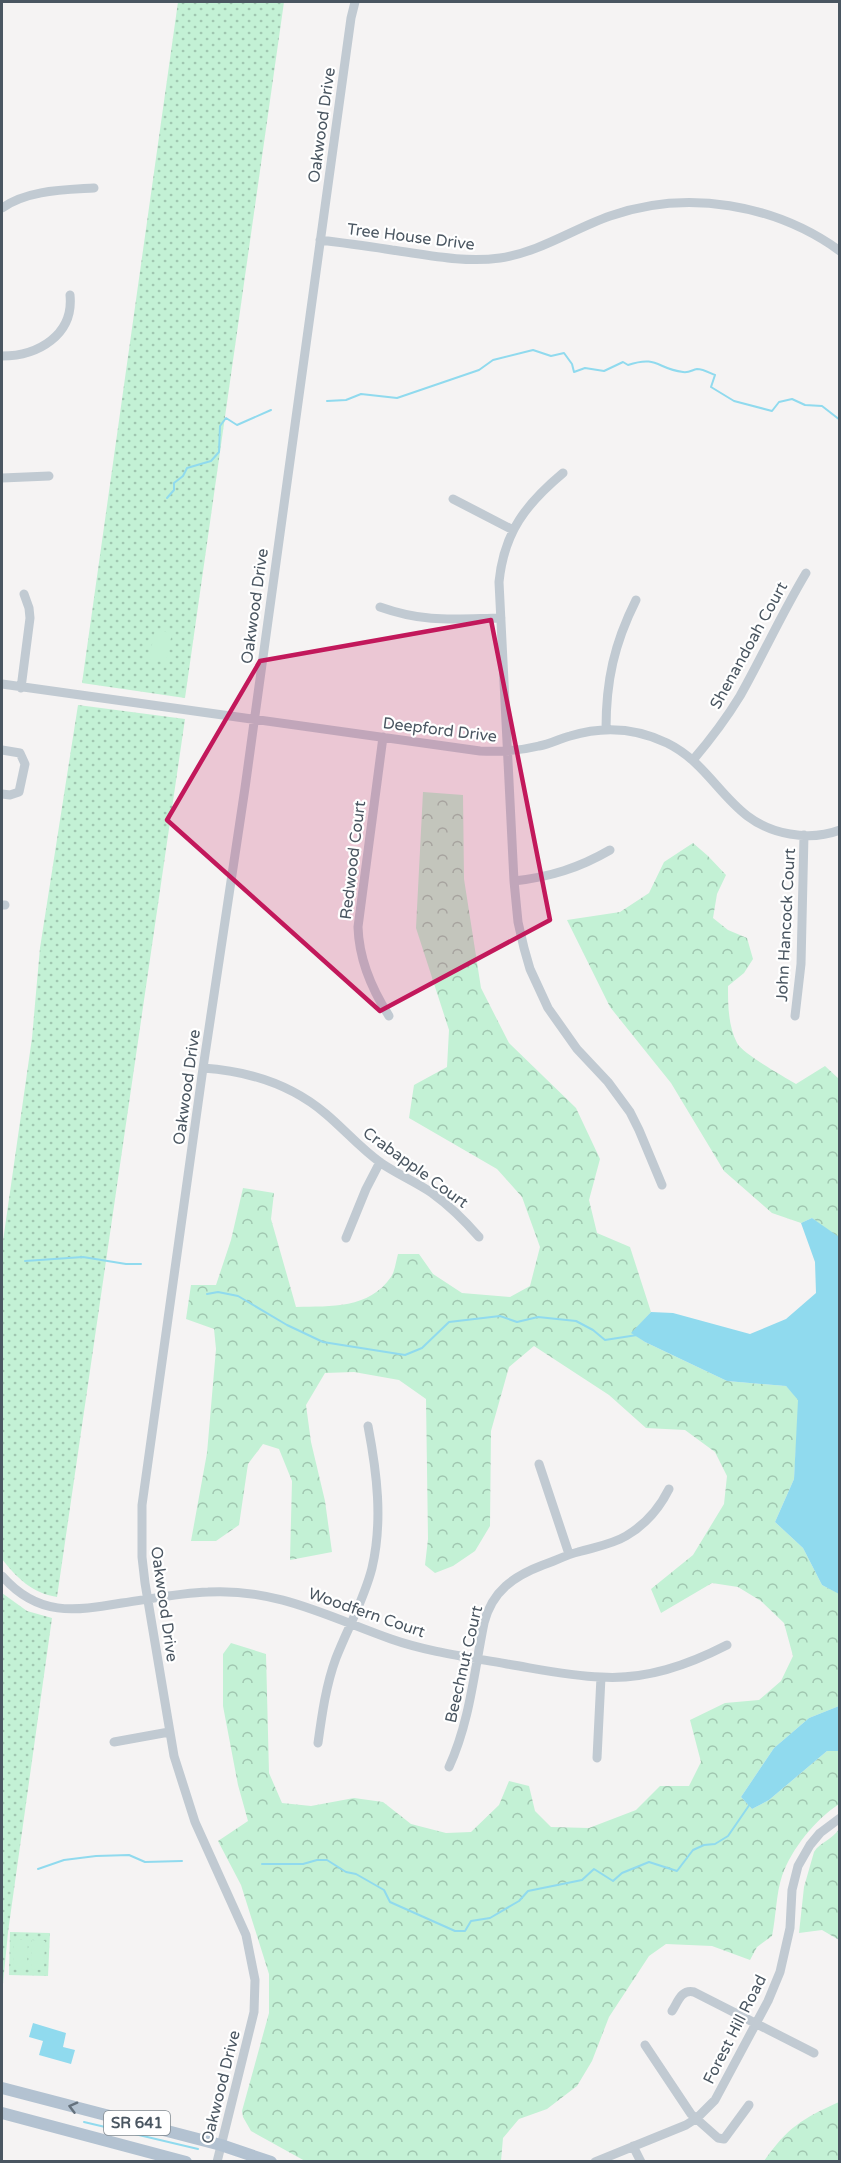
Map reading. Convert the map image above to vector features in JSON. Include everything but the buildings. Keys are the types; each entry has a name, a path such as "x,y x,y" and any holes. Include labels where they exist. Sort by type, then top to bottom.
{"main road":[{"name":"SR 641","path":"2,2088 221,2145 271,2162"},
{"name":"SR 641","path":"2,2113 186,2162"}],"street":[{"name":"Oakwood Drive","path":"217,2162 254,2012 255,1980 246,1935 195,1822 169,1732 142,1557 142,1505 355,2"},
{"path":"2,208 29,196 53,191 93,188"},
{"name":"Tree House Drive","path":"320,240 484,260 534,249 610,216 636,209 679,203 701,203 726,205 764,213 814,235 840,251"},
{"path":"2,356 25,353 47,343 57,335 68,320 71,308 70,295"},
{"path":"563,473 532,502 513,530 501,567 507,751 518,922 538,989 577,1049 608,1082 630,1112 662,1185"},
{"path":"2,478 49,476"},
{"path":"453,499 513,530"},
{"name":"Shenandoah Court","path":"693,760 740,696 785,606 806,573"},
{"path":"21,688 30,618 24,594"},
{"path":"606,729 608,686 613,657 636,600"},
{"path":"380,607 404,615 436,620 501,618"},
{"name":"Deepford Drive","path":"2,684 480,751 507,751 542,745 569,736 606,729 620,729 652,736 678,749 693,760 738,810 751,820 774,830 804,836 840,830"},
{"name":"Redwood Court","path":"383,737 358,927 359,945 366,972 389,1016"},
{"path":"2,750 20,753 25,764 19,792 14,795 2,794"},
{"name":"John Hancock Court","path":"795,1016 801,964 804,836"},
{"path":"514,880 533,879 562,872 591,861 610,850"},
{"name":"Crabapple Court","path":"203,1068 242,1073 260,1078 299,1095 328,1115 344,1132 380,1162 432,1193 452,1209 479,1237"},
{"path":"346,1238 380,1162"},
{"path":"318,1743 328,1683 370,1574 378,1521 377,1485 368,1426"},
{"path":"539,1464 569,1554"},
{"name":"Beechnut Court","path":"449,1767 467,1717 488,1608 501,1590 520,1574 569,1554 599,1547 625,1537 648,1520 669,1489"},
{"name":"Woodfern Court","path":"2,1576 28,1599 61,1610 84,1610 147,1599 210,1592 249,1593 301,1604 402,1642 477,1659 601,1677 638,1676 663,1671 684,1665 727,1645"},
{"path":"597,1758 601,1677"},
{"path":"114,1742 169,1732"},
{"name":"Forest Hill Road","path":"595,2162 676,2129 696,2118 715,2100 756,2024 780,1972 790,1928 792,1890 798,1866 820,1833 840,1818"},
{"path":"672,2012 682,1994 689,1991 814,2053"},
{"path":"645,2045 696,2118 718,2138 724,2139 749,2105"},
{"path":"633,2146 641,2162"}],"highlighted area":[{"path":"491,620 550,920 380,1011 167,820 260,661"}],"green space":[{"path":"178,2 284,2 185,698 82,683"},
{"path":"155,630 172,633 166,662 149,659"},
{"path":"78,705 185,719 57,1597 40,1592 26,1584 2,1559 2,1248 32,1038 40,948"},
{"path":"423,792 463,795 464,879 481,988 509,1043 576,1108 600,1159 589,1200 597,1233 630,1247 651,1312 632,1333 645,1342 727,1381 786,1386 799,1400 794,1479 775,1522 803,1548 822,1585 840,1594 839,1706 809,1718 774,1748 741,1797 752,1809 769,1800 827,1751 839,1751 839,1804 813,1826 792,1855 780,1883 772,1936 757,1947 750,1960 712,1946 666,1944 649,1956 609,2017 592,2061 577,2086 547,2109 519,2119 503,2138 501,2161 305,2161 251,2131 242,2111 269,2013 269,1974 241,1885 218,1841 248,1821 238,1785 223,1706 223,1654 231,1643 266,1654 269,1773 282,1803 311,1806 354,1798 383,1802 411,1824 446,1833 471,1832 499,1805 509,1781 529,1786 535,1811 551,1827 589,1828 636,1810 660,1786 689,1786 701,1762 690,1720 725,1703 759,1700 781,1681 793,1656 784,1623 761,1601 738,1587 712,1583 661,1613 651,1589 693,1555 724,1504 727,1476 715,1452 685,1430 646,1428 609,1395 534,1346 509,1367 491,1431 490,1526 475,1551 453,1566 435,1573 425,1565 428,1539 426,1399 399,1380 354,1372 325,1373 306,1405 311,1442 325,1501 332,1552 290,1560 292,1481 279,1449 263,1444 248,1464 239,1525 216,1541 191,1541 207,1453 216,1349 214,1329 186,1319 191,1285 216,1285 231,1240 243,1188 274,1193 271,1219 296,1307 336,1306 372,1295 391,1277 398,1254 419,1254 433,1274 462,1293 510,1297 530,1286 540,1247 522,1197 497,1169 409,1118 414,1085 447,1067 449,1030 416,928"},
{"path":"693,843 726,875 717,894 713,918 728,930 747,938 753,959 744,973 728,986 730,1022 737,1043 755,1059 796,1084 825,1066 839,1079 838,1238 812,1218 801,1223 772,1213 724,1171 671,1083 610,1007 567,920 620,912 649,893 664,862"},
{"path":"2,1593 27,1611 52,1618 8,1932 2,1994"},
{"path":"839,1829 839,1940 822,1930 799,1933 804,1887 814,1852"},
{"path":"10,1932 50,1933 48,1976 9,1975"},
{"path":"14,1940 28,1940 27,1969 13,1968"},
{"path":"32,1940 45,1941 44,1970 31,1969"},
{"path":"839,2102 839,2161 764,2161 797,2125"}],"water":[{"path":"812,1218 839,1237 839,1594 822,1585 803,1548 775,1522 794,1479 798,1400 786,1386 727,1381 631,1333 651,1312 673,1313 750,1334 786,1319 816,1293 815,1262 801,1223"},
{"path":"839,1706 839,1751 827,1751 769,1800 752,1809 741,1797 774,1748 809,1718"},
{"path":"33,2023 66,2033 63,2047 75,2050 71,2064 39,2055 43,2041 29,2037"}],"waterway":[{"path":"327,401 346,400 361,394 397,398 479,370 493,360 533,350 551,356 564,353 572,364 574,372 585,368 604,371 623,362 628,365 646,361 683,372 702,370 715,375 711,387 734,401 772,411 779,402 792,399 805,405 822,406 840,420"},
{"path":"167,498 174,490 174,483 183,476 187,468 211,461 219,452 220,426 226,418 237,425 271,410"},
{"path":"25,1261 83,1257 141,1264"},
{"path":"207,1294 218,1292 238,1296 287,1325 323,1342 405,1355 422,1348 449,1322 500,1316 517,1322 538,1317 576,1321 605,1340 637,1335"},
{"path":"262,1864 303,1864 327,1860 384,1890 390,1902 455,1931 465,1931 471,1921 490,1918 519,1901 528,1891 582,1880 594,1869 613,1881 622,1873 649,1862 677,1871 693,1850 704,1845 715,1844 728,1836 750,1804"},
{"path":"38,1869 64,1860 96,1856 129,1855 145,1862 182,1861"},
{"path":"84,2122 198,2149"}]}
